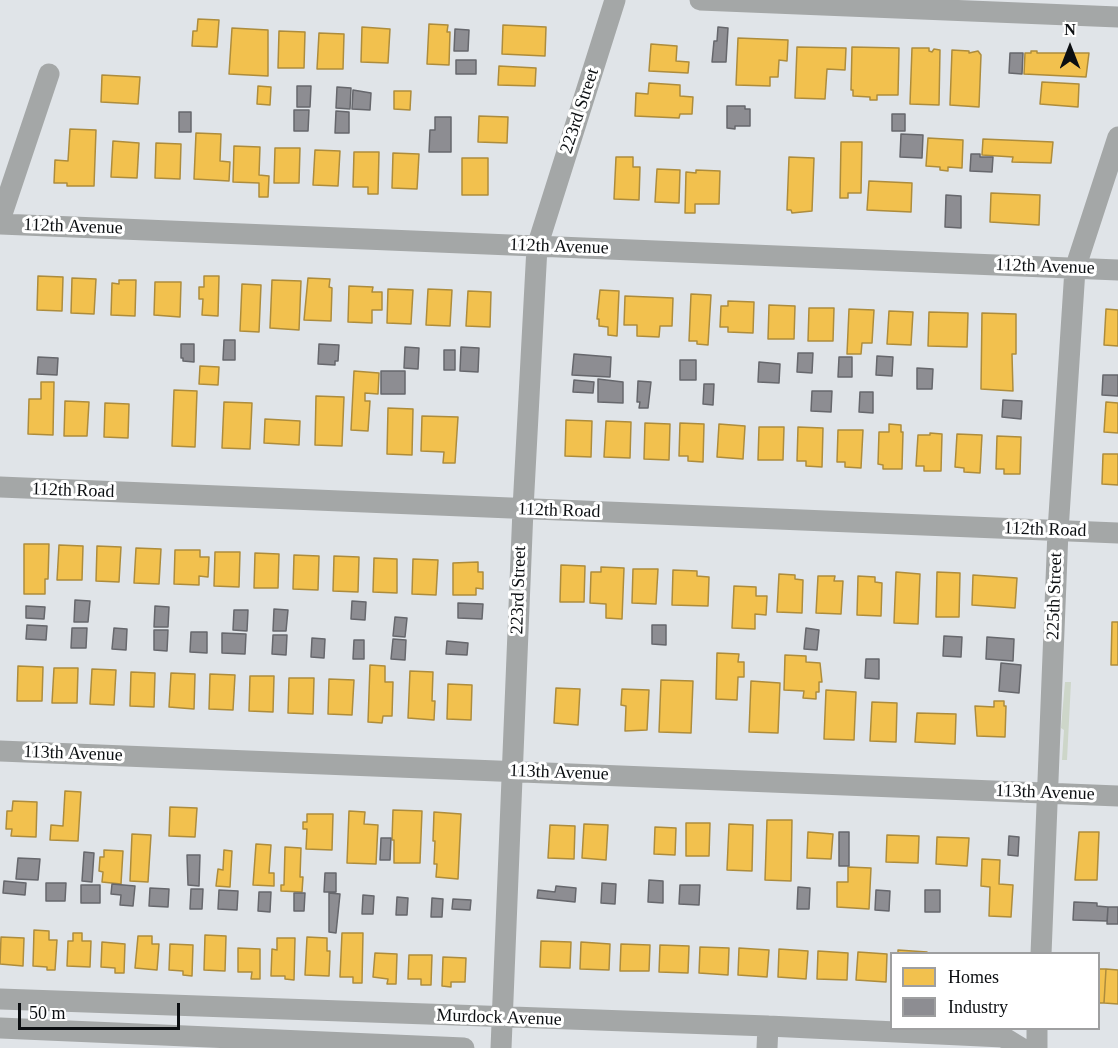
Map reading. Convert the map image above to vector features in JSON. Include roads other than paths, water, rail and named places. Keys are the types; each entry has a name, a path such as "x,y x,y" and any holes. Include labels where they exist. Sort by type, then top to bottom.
{"street":[{"name":"223rd Street","path":"501,1048 523,509 537,247 615,0"},
{"path":"700,0 1118,16"},
{"path":"0,222 49,74"},
{"name":"225th Street","path":"1041,952 1058,531 1075,269 1118,137"},
{"name":"112th Avenue","path":"0,222 537,247 1118,270"},
{"name":"112th Road","path":"0,488 1118,533"},
{"name":"113th Avenue","path":"0,751 1118,796"},
{"name":"Murdock Avenue","path":"0,999 768,1026 1003,1037 1021,1048"},
{"path":"229,1037 230,1007"},
{"path":"767,1048 768,1026"},
{"name":"Murdock Avenue","path":"0,1028 464,1048"},
{"path":"1037,1030 1037,1048"}]}
